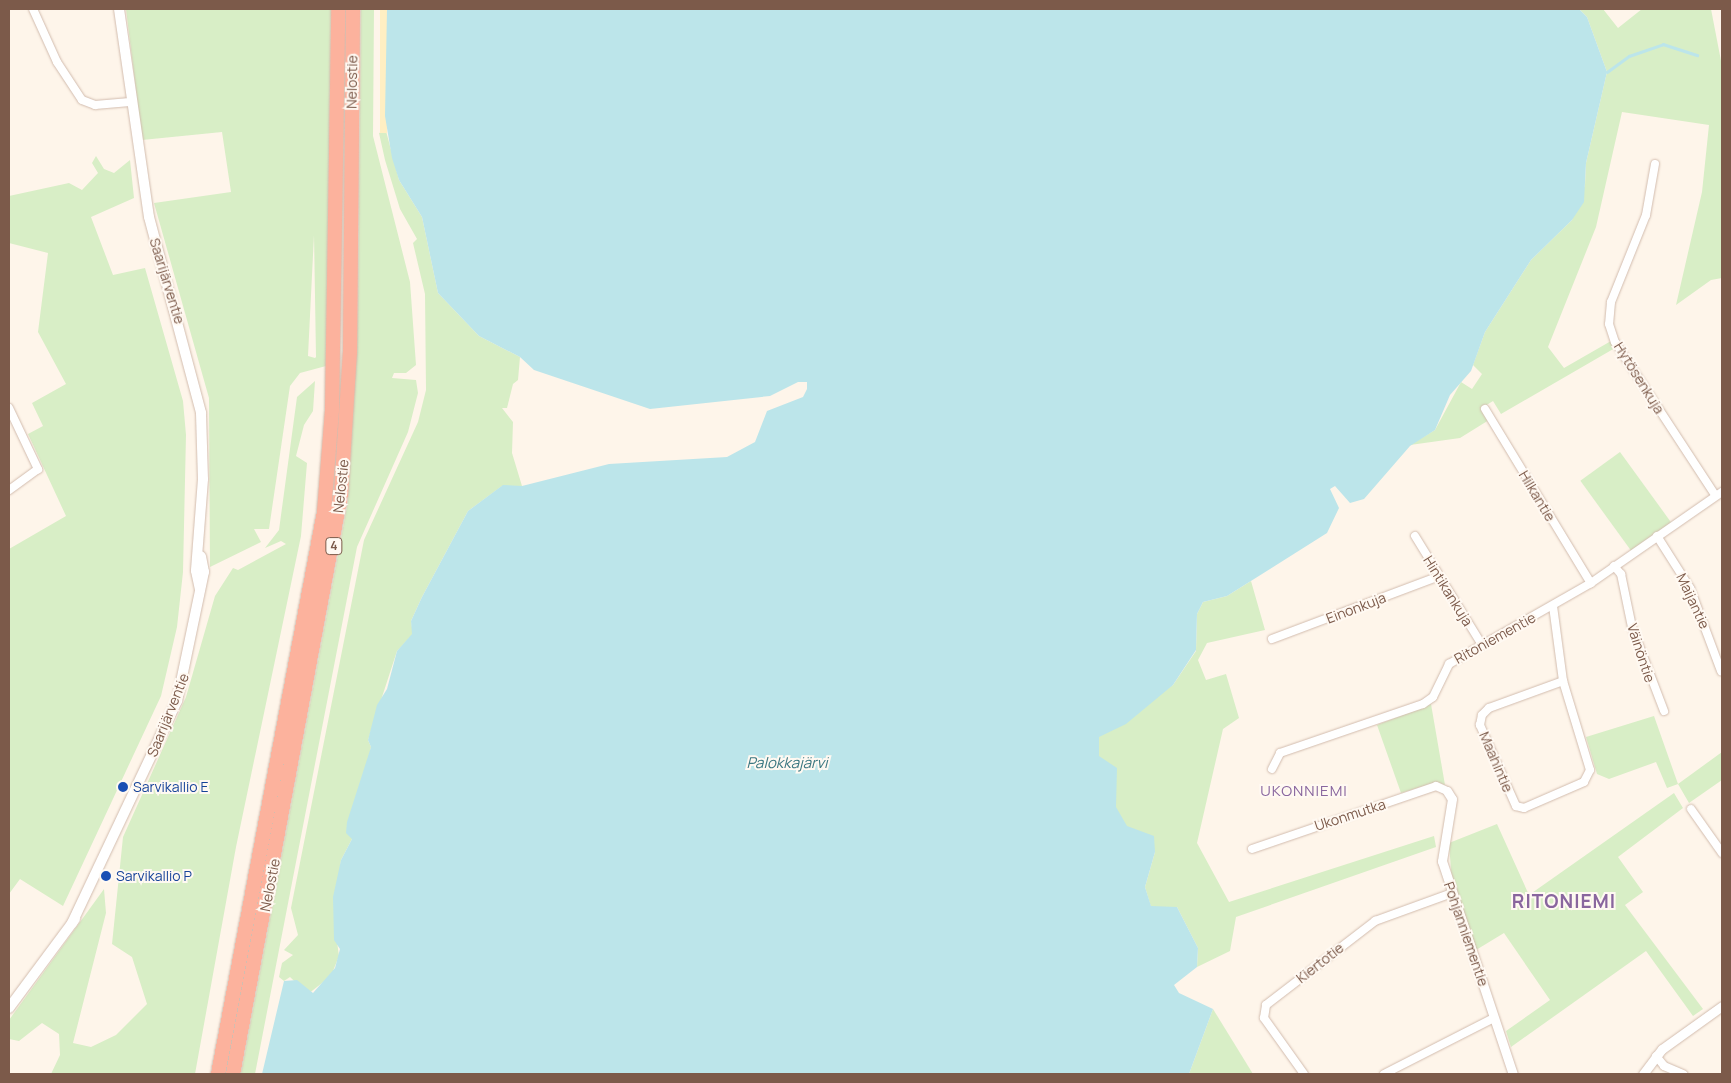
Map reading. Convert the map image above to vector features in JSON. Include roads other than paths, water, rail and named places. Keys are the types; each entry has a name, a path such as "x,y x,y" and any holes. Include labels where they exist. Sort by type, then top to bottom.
{"highway":[{"name":"Nelostie","path":"218,1074 324,512 332,410 338,9"},
{"name":"Nelostie","path":"233,1074 341,494 350,352 353,9"}],"main road":[{"name":"Saarijärventie","path":"9,1008 72,923 176,701 200,590 196,571 201,554 203,444 198,391 149,217 130,102 119,9"}],"street":[{"path":"33,9 52,54 82,100 95,105 130,102"},
{"name":"Hytösenkuja","path":"1655,164 1646,215 1611,302 1609,324 1615,342 1719,494"},
{"path":"9,408 38,469 9,490"},
{"name":"Hilkantie","path":"1485,409 1591,583"},
{"name":"Ritoniementie","path":"1272,769 1280,753 1423,704 1433,698 1449,664 1591,583 1719,494"},
{"name":"Hintikankuja","path":"1415,536 1482,645"},
{"name":"Maijantie","path":"1657,536 1690,588 1721,670"},
{"name":"Väinöntie","path":"1614,566 1626,590 1632,627 1664,711"},
{"name":"Einonkuja","path":"1272,639 1440,576"},
{"name":"Maahintie","path":"1553,606 1563,681 1588,777 1524,808 1516,806 1480,725 1482,715 1489,708 1563,681"},
{"name":"Ukonmutka","path":"1252,849 1436,786 1447,791"},
{"name":"Pohjanniementie","path":"1447,791 1452,799 1442,861 1514,1074"},
{"path":"1691,809 1722,853"},
{"name":"Kiertotie","path":"1304,1074 1264,1018 1266,1005 1375,921 1452,893"},
{"path":"1643,1074 1656,1056 1722,1006"},
{"path":"1384,1074 1494,1018"},
{"path":"1656,1056 1664,1066 1683,1074"}],"water":[{"name":"Palokkajärvi","path":"387,9 1579,9 1587,17 1607,72 1586,163 1584,202 1572,220 1531,260 1485,332 1471,371 1450,395 1435,430 1410,446 1364,499 1350,503 1335,486 1330,489 1339,508 1327,533 1227,596 1203,602 1197,614 1196,650 1173,685 1126,724 1099,737 1099,756 1117,768 1116,807 1127,826 1154,836 1155,852 1145,887 1151,906 1177,907 1198,948 1197,967 1174,985 1179,993 1213,1009 1189,1074 262,1074 284,981 297,980 313,993 335,968 340,949 334,940 333,897 341,860 352,839 346,833 347,822 371,747 368,740 377,705 387,689 397,651 412,634 411,621 422,597 468,511 503,485 522,486 609,464 727,457 755,442 767,411 803,397 807,389 807,382 798,382 770,396 650,409 534,370 520,357 479,336 438,293 422,217 399,180 392,158 385,116"}],"waterway":[{"path":"1607,72 1629,56 1663,44 1697,55"}],"place":[{"name":"Sarvikallio E","path":"123,787"},
{"name":"Sarvikallio P","path":"106,876"}],"district":[{"name":"UKONNIEMI","path":"1304,791"},
{"name":"RITONIEMI","path":"1564,902"}]}
